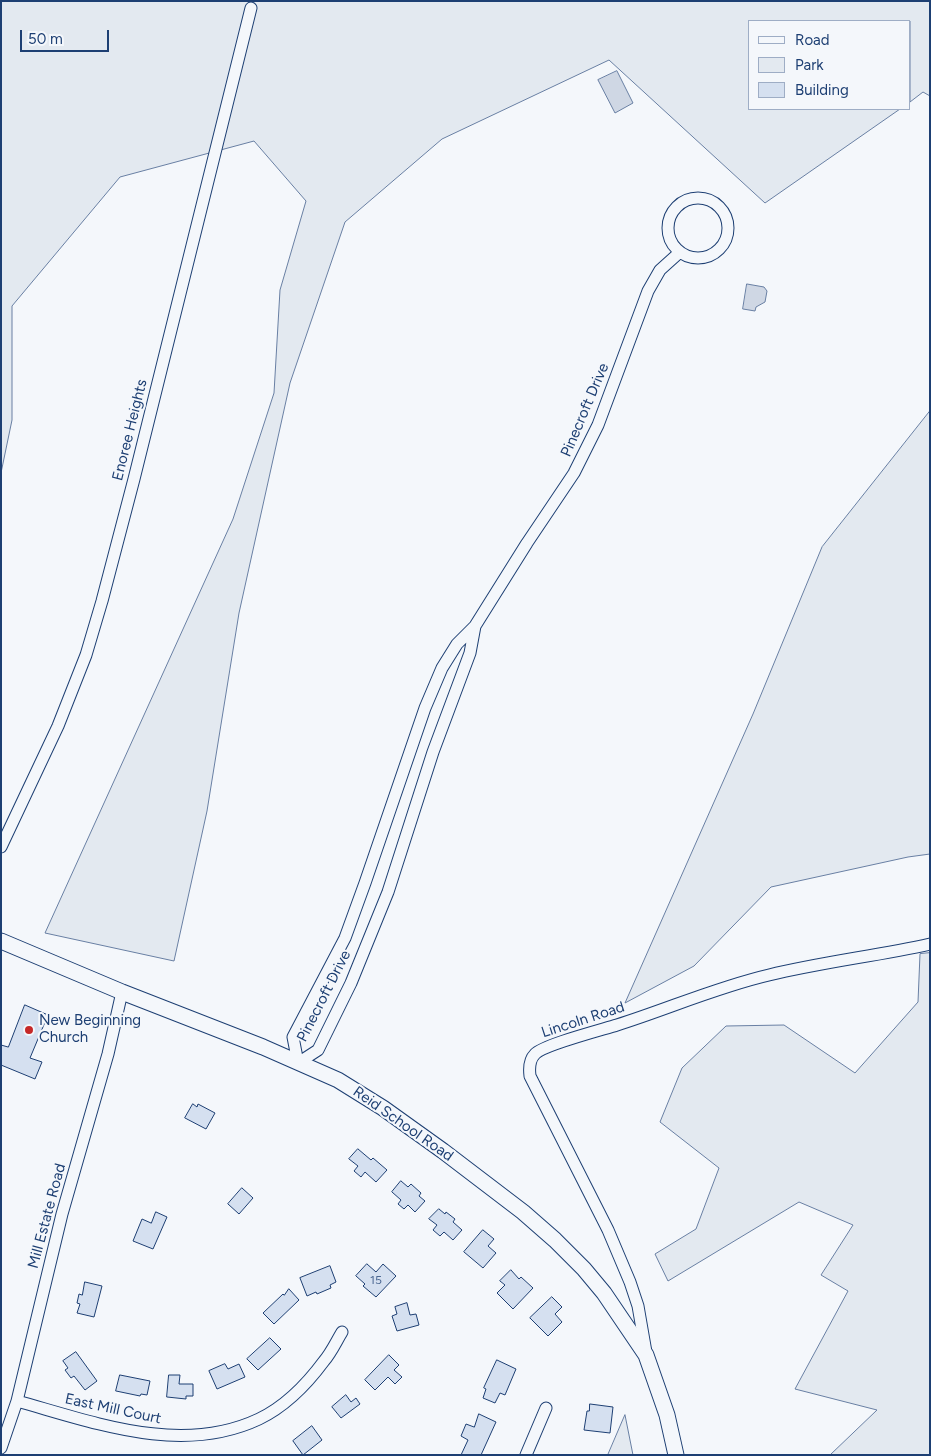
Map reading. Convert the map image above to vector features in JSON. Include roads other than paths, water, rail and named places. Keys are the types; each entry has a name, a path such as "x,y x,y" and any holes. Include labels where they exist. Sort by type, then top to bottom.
{"street":[{"name":"Enoree Heights","path":"1,847 58,726 86,655 134,479 251,8"},
{"path":"697,198 710,200 721,208 727,220 728,234 722,246 712,254 699,258 680,252 671,242 668,228 670,215 674,210 684,201 697,198"},
{"name":"Pinecroft Drive","path":"475,626 470,653 433,752 388,892 351,983 318,1050 298,1063 294,1037 345,938 425,708 442,668 457,644 475,626 574,473 598,425 648,291 660,270 680,252"},
{"name":"Reid School Road","path":"1,941 338,1080 383,1108 443,1151 523,1212 555,1240 584,1269 604,1293 646,1356 667,1415 676,1455"},
{"name":"Lincoln Road","path":"646,1356 638,1306 630,1282 608,1230 530,1076 531,1059 539,1051 547,1048 640,1018 723,988 768,975 930,944"},
{"name":"Mill Estate Road","path":"1,1448 17,1401 62,1214 108,1054 122,992"},
{"name":"East Mill Court","path":"17,1401 99,1424 143,1433 184,1436 228,1430 260,1419 291,1397 326,1360 342,1332"},
{"path":"526,1455 546,1408"}],"place":[{"name":"New Beginning Church","path":"29,1030"}]}
